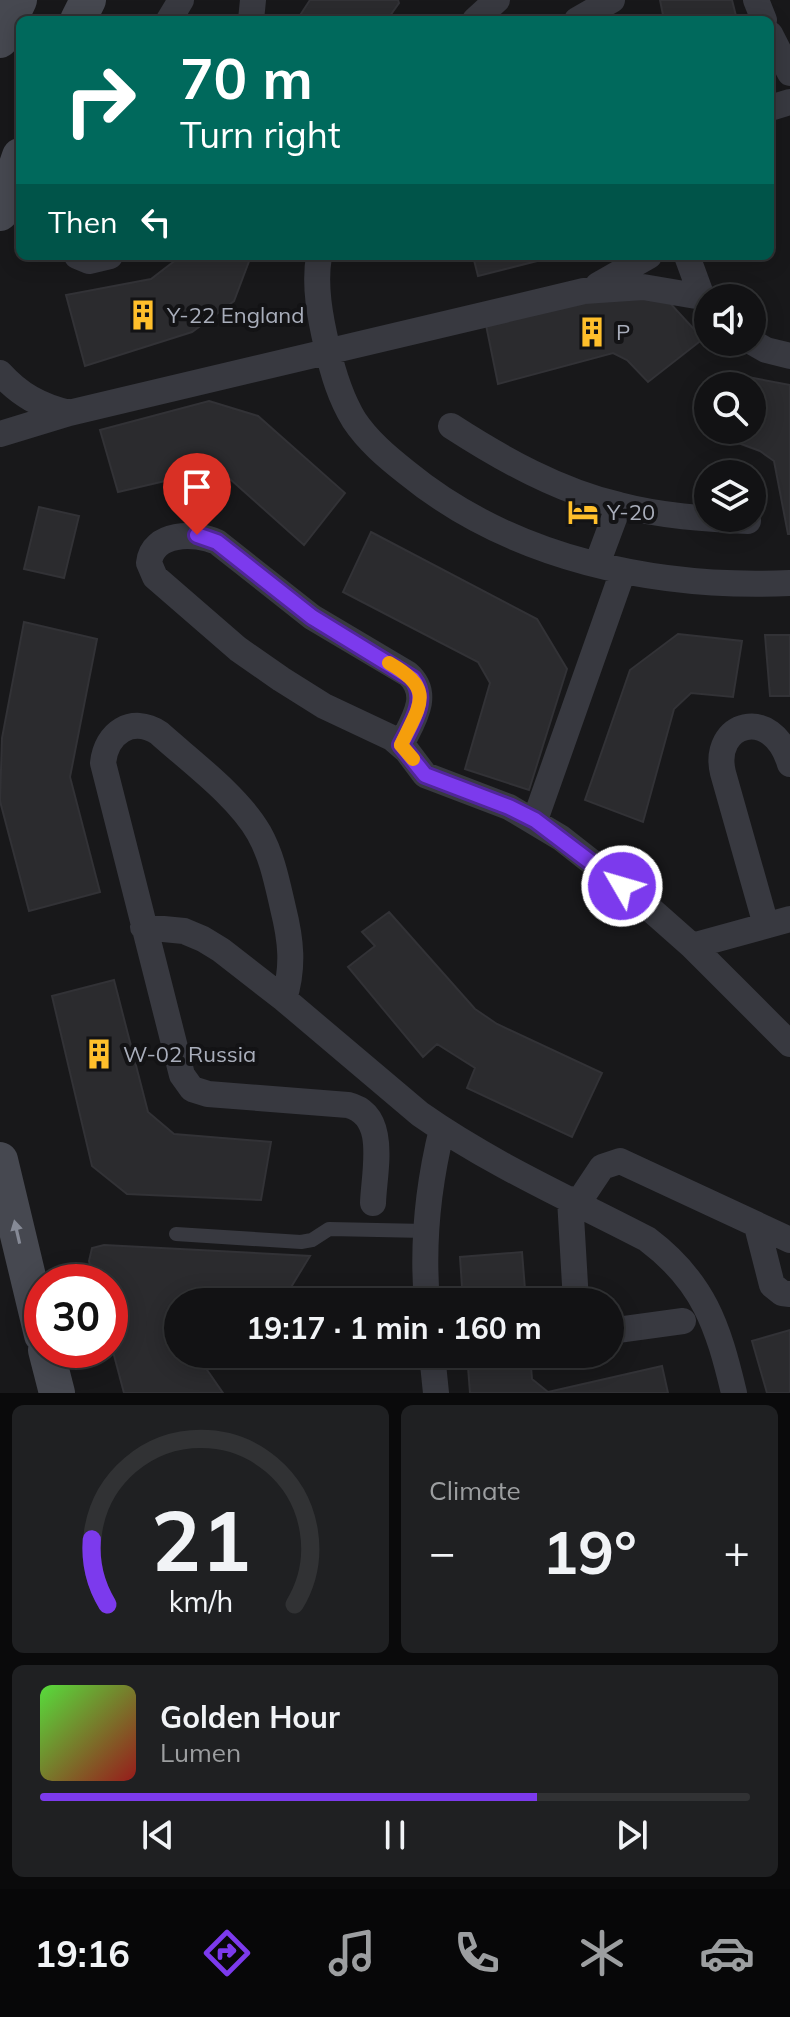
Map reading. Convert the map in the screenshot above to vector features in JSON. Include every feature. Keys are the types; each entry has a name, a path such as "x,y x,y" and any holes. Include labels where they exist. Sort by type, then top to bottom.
{"street":[{"path":"0,40 19,0"},
{"path":"584,16 612,0"},
{"path":"774,42 790,73"},
{"path":"0,213 16,167"},
{"path":"319,260 318,295 328,351 334,376 355,421 370,441 417,482 449,504 518,539 623,571 700,582 790,583"},
{"path":"584,291 642,260"},
{"path":"689,260 698,284"},
{"path":"0,434 69,413 584,291 643,287 694,298"},
{"path":"766,350 790,356"},
{"path":"0,373 34,402 69,413"},
{"path":"451,426 534,474 619,505 694,517"},
{"path":"597,564 619,505"},
{"path":"401,745 420,700 418,685 408,674 312,617 217,542 186,535 158,544 153,549 149,563 155,577 238,649 324,706 401,745 431,779 482,796 535,820 640,900 692,946 790,1044"},
{"path":"535,820 623,571"},
{"path":"284,999 291,967 290,935 273,866 257,830 243,811 159,733 136,725 119,731 107,745 103,763 143,927 186,1083 200,1093 348,1105 362,1110 375,1129 373,1203"},
{"path":"692,946 778,922 723,773 720,761 722,749 737,731 760,727 772,732 781,741 790,764"},
{"path":"143,927 164,927 203,939 284,999 442,1129 485,1155 647,1239 663,1251 703,1297 719,1334 734,1393"},
{"path":"427,1288 426,1231 431,1182 442,1129"},
{"path":"0,1160 25,1264"},
{"path":"576,1288 574,1201 602,1167 611,1162 620,1161 790,1240"},
{"path":"757,1226 772,1285 782,1293 790,1294"},
{"path":"624,1329 683,1321"},
{"path":"51,1368 57,1393"},
{"path":"433,1368 436,1393"}],"lane":[{"path":"176,1234 301,1242 312,1240 329,1229 426,1231"}],"building":[{"path":"310,0 398,0 399,3 390,16 300,16"},
{"path":"660,0 732,0 736,16 663,16"},
{"name":"Y-22 England","path":"176,260 249,260 234,301 192,332 85,366 66,295 151,279"},
{"path":"474,260 541,260 478,276"},
{"name":"P","path":"630,288 670,303 694,329 694,346 648,382 627,360 613,353 498,384 486,325"},
{"path":"766,380 790,385 790,534 774,461 760,451 741,444 766,444"},
{"path":"209,401 258,416 345,493 304,545 230,479 195,474 118,492 100,430"},
{"path":"39,507 79,516 64,578 24,569"},
{"path":"371,532 537,619 567,669 529,790 465,769 490,683 478,662 343,592"},
{"path":"24,622 97,639 70,777 100,892 29,911 0,801 2,738"},
{"path":"678,634 742,641 733,697 691,693 674,709 643,822 585,800 630,670"},
{"path":"765,635 790,635 790,696 770,696"},
{"path":"389,912 475,1009 497,1024 602,1073 572,1137 467,1088 475,1068 437,1044 423,1057 348,967 375,946 362,932"},
{"name":"W-02 Russia","path":"114,980 148,1112 174,1134 271,1142 261,1200 127,1194 92,1166 52,996"},
{"path":"104,1245 310,1256 291,1288 164,1288 164,1368 206,1368 223,1393 124,1393 117,1368 128,1368 128,1264 90,1264 92,1248"},
{"path":"522,1252 525,1288 462,1288 460,1257"},
{"path":"790,1330 790,1393 767,1393 752,1341"},
{"path":"662,1366 668,1393 470,1393 468,1368 531,1368 532,1379 548,1392"}],"slow traffic":[{"path":"389,663 408,674 420,692 419,707 401,745 413,759"}],"place":[{"name":"Y-22 England","path":"143,315"},
{"name":"P","path":"592,332"},
{"name":"Y-20","path":"583,512"},
{"name":"W-02 Russia","path":"99,1054"}],"route":[{"path":"197,535 226,548 312,617 413,679 420,692 419,707 401,745 425,775 535,820 622,886"}]}
